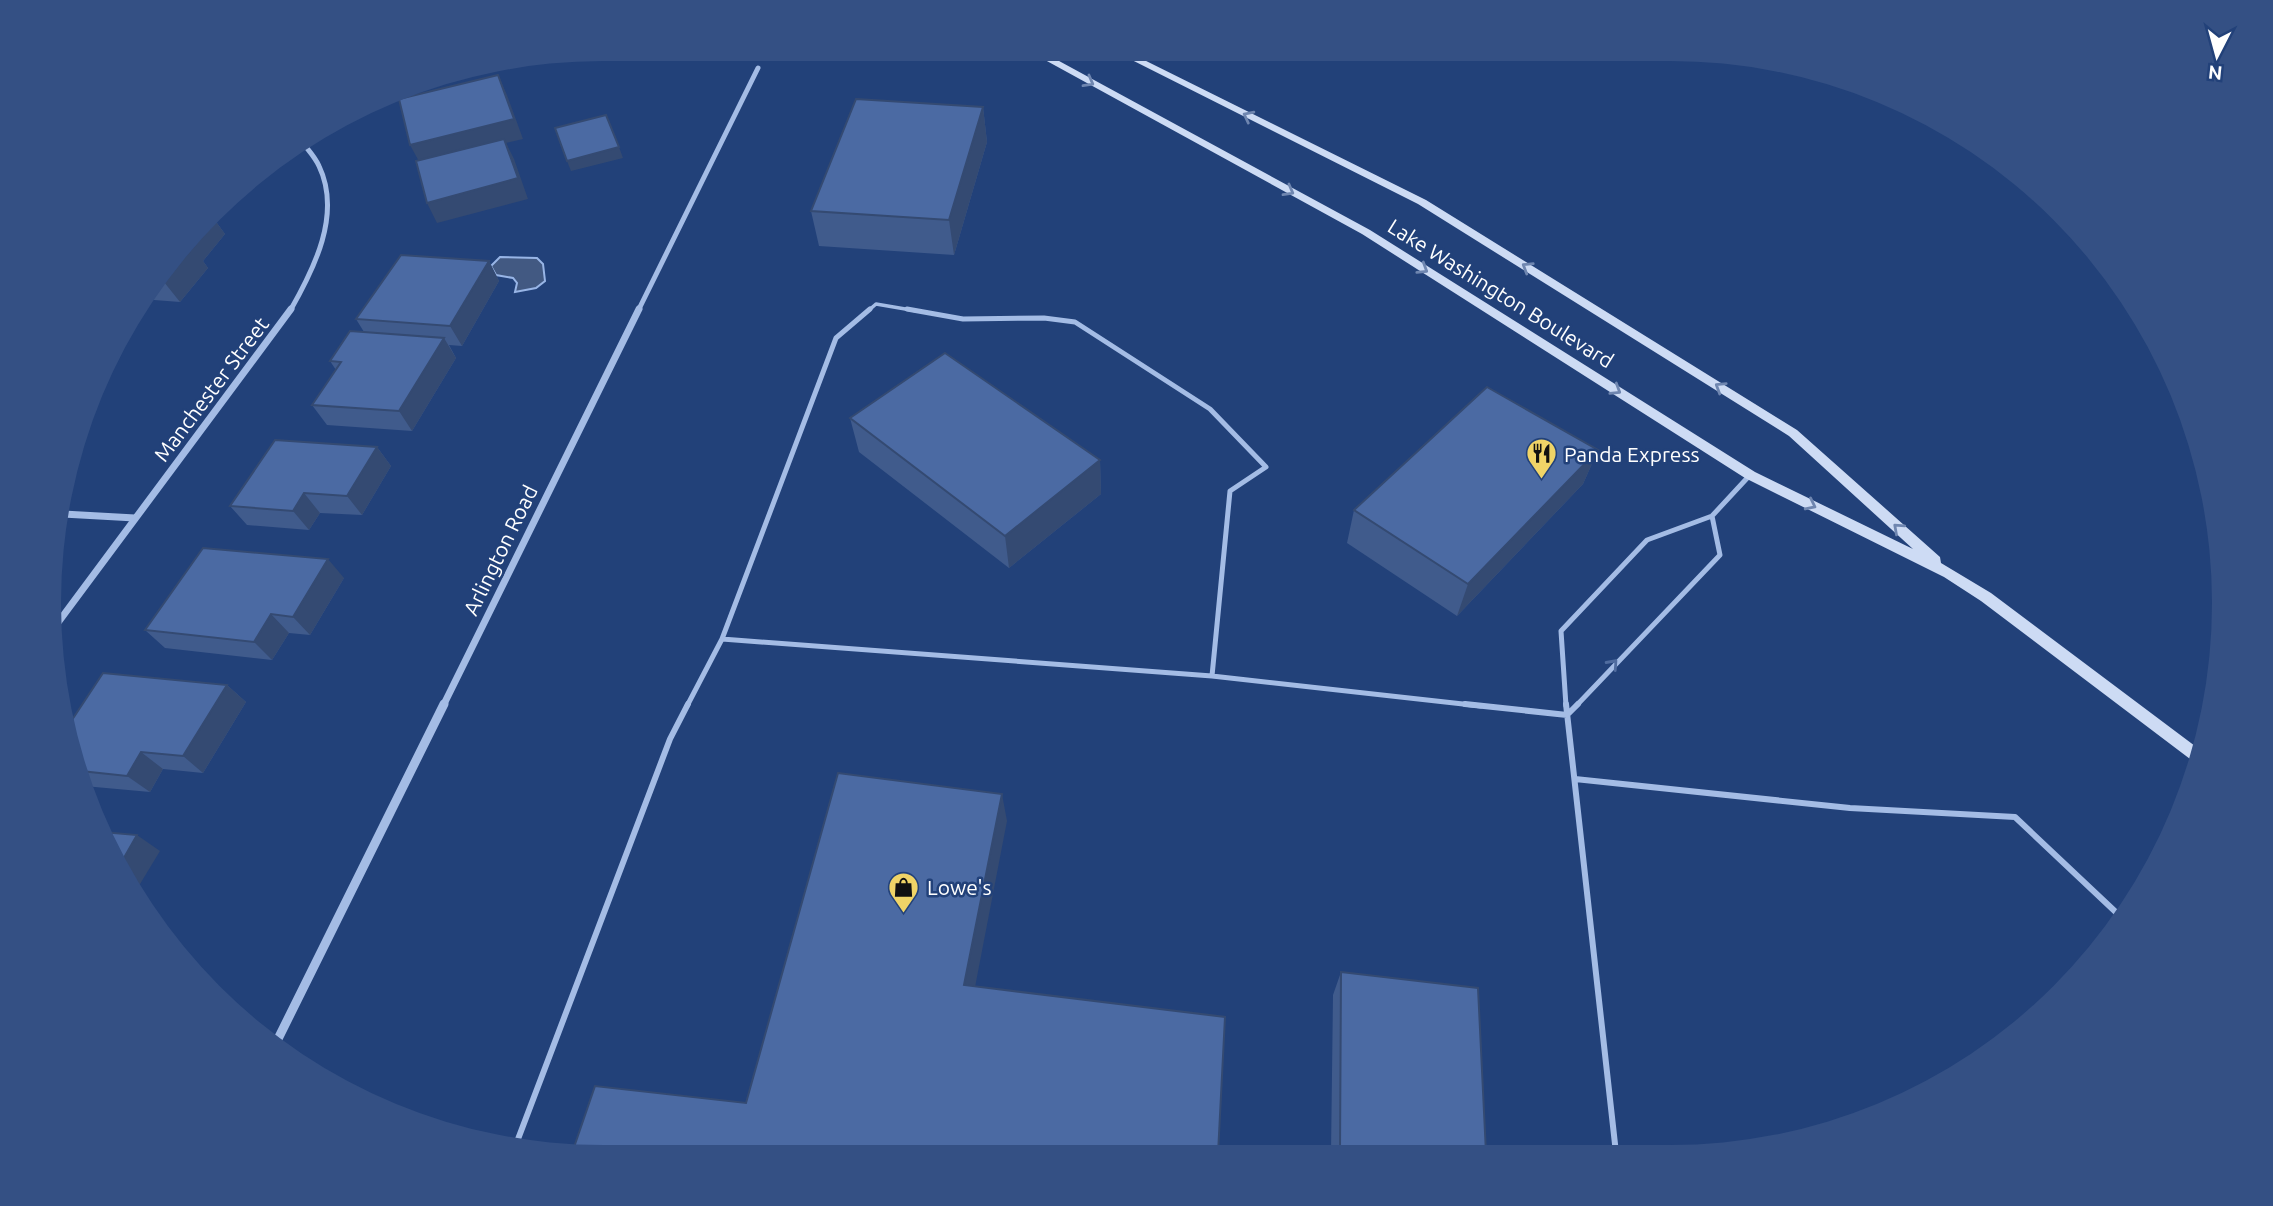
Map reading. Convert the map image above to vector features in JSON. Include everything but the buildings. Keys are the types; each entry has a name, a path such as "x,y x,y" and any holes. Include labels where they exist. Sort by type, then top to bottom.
{"main road":[{"name":"Lake Washington Boulevard","path":"1049,61 1366,232 1750,475 1949,573 1986,597 2190,752"},
{"name":"Lake Washington Boulevard","path":"1139,61 1422,202 1793,433 1949,573"}],"street":[{"name":"Arlington Road","path":"279,1037 758,68"},
{"name":"Manchester Street","path":"61,618 287,317 315,267 326,216 327,190 320,167 307,150"},
{"path":"69,514 135,518"}],"lane":[{"path":"519,1138 670,739 722,639 836,338 876,304 963,319 1044,318 1075,322 1210,409 1266,467 1230,491 1212,676"},
{"path":"1615,1145 1567,715 1561,631 1647,540 1712,516 1750,475"},
{"path":"1567,715 1720,555 1712,516"},
{"path":"722,639 1212,676 1567,715"},
{"path":"1575,779 1717,795 1958,815 2015,817 2115,911"}],"water":[{"path":"500,257 537,258 543,264 545,281 536,288 515,292 517,283 513,278 496,275 491,266"}],"place":[{"name":"Panda Express","path":"1541,481"},
{"name":"Lowe's","path":"904,914"}]}
